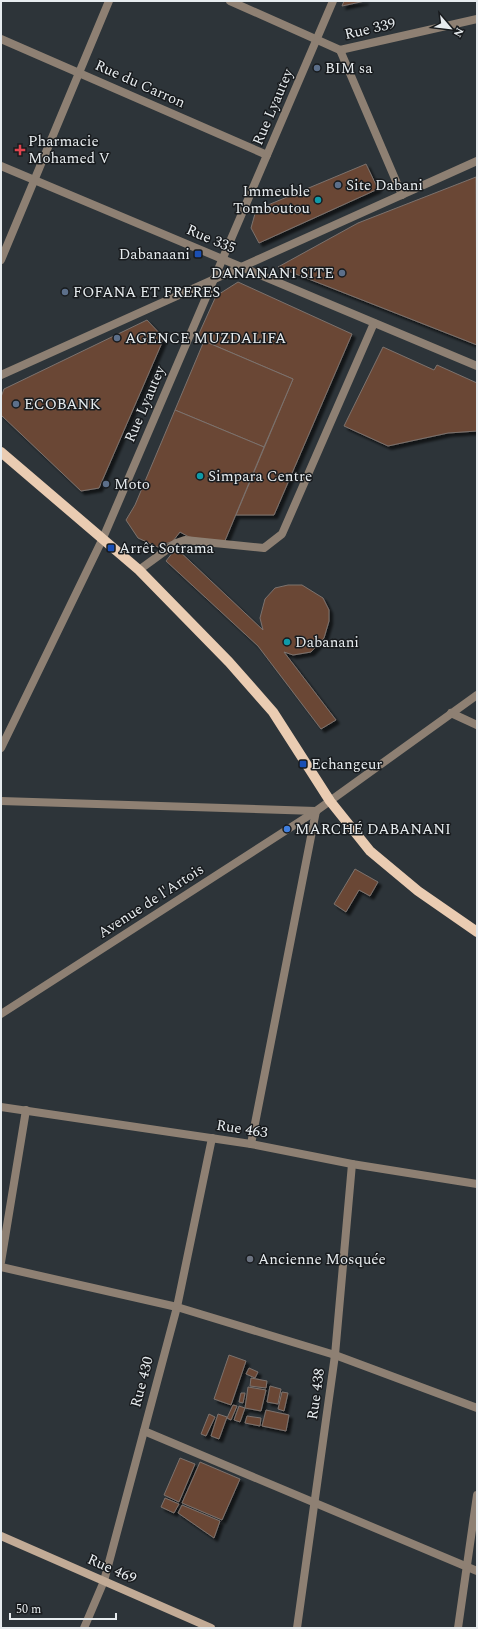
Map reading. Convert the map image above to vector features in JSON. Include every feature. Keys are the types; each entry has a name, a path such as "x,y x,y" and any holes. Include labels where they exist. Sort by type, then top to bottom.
{"main road":[{"path":"1,452 139,570 229,662 273,712 330,801 370,852 418,891 477,932"}],"street":[{"path":"1,260 109,1"},
{"name":"Rue 339","path":"230,1 340,50 477,18"},
{"name":"Rue Lyautey","path":"1,748 103,538 334,1"},
{"name":"Rue du Carron","path":"1,39 268,155"},
{"path":"340,50 402,195"},
{"path":"1,375 477,161"},
{"name":"Rue 335","path":"1,166 477,366"},
{"path":"139,570 176,543 185,540 264,548 282,534 374,323"},
{"name":"Avenue de l'Artois","path":"1,1014 316,811 477,695"},
{"path":"451,713 477,725"},
{"path":"1,801 316,811 252,1144"},
{"name":"Rue 463","path":"1,1107 252,1144 352,1164 477,1184"},
{"path":"1,1262 26,1110"},
{"name":"Rue 430","path":"84,1628 104,1581 177,1306 212,1138"},
{"name":"Rue 438","path":"297,1628 335,1356 352,1164"},
{"path":"1,1267 177,1306 335,1356 477,1408"},
{"path":"144,1431 477,1571"},
{"path":"458,1628 477,1495"},
{"name":"Rue 469","path":"1,1536 211,1628"}],"building":[{"path":"344,1 365,1 342,6"},
{"name":"Immeuble Tomboutou","path":"366,164 378,189 259,243 251,228 256,210"},
{"path":"476,177 477,345 278,267 358,223"},
{"path":"238,282 352,334 274,515 236,515 293,379 197,338 216,296"},
{"path":"147,320 164,338 99,488 81,491 1,415 1,397 4,389"},
{"path":"204,341 293,379 264,447 175,410"},
{"path":"383,347 434,370 437,365 477,383 477,431 448,433 388,446 344,426"},
{"name":"Simpara Centre","path":"175,410 264,447 224,543 189,537 180,532 173,541 158,547 138,538 126,520 135,505"},
{"name":"Dabanani","path":"176,548 263,630 260,618 265,599 275,588 288,585 302,585 323,598 329,610 329,621 324,638 311,652 293,655 284,652 336,720 321,729 258,646 166,561"},
{"path":"355,869 378,882 370,896 359,890 346,912 334,904"},
{"path":"229,1355 246,1361 231,1405 214,1399"},
{"path":"249,1368 258,1372 255,1378 246,1374"},
{"path":"251,1378 267,1381 266,1388 250,1386"},
{"path":"270,1386 281,1389 278,1404 267,1402"},
{"path":"248,1387 266,1390 261,1411 245,1408"},
{"path":"282,1392 288,1393 284,1411 278,1409"},
{"path":"241,1393 245,1393 243,1403 239,1402"},
{"path":"233,1405 237,1406 231,1420 227,1418"},
{"path":"239,1406 245,1408 240,1422 234,1420"},
{"path":"266,1410 289,1415 286,1431 262,1426"},
{"path":"209,1414 215,1417 206,1436 201,1434"},
{"path":"218,1414 227,1417 219,1439 211,1436"},
{"path":"247,1416 261,1418 260,1426 245,1423"},
{"path":"180,1458 195,1464 179,1502 164,1495"},
{"path":"200,1462 240,1479 222,1520 182,1503"},
{"path":"165,1498 179,1504 174,1513 161,1507"},
{"path":"182,1505 220,1521 214,1538 178,1513"}],"place":[{"name":"BIM sa","path":"317,68"},
{"name":"Pharmacie Mohamed V","path":"20,150"},
{"name":"Site Dabani","path":"338,185"},
{"name":"Immeuble Tomboutou","path":"318,200"},
{"name":"Dabanaani","path":"198,254"},
{"name":"DANANANI SITE","path":"342,273"},
{"name":"FOFANA ET FRERES","path":"65,292"},
{"name":"AGENCE MUZDALIFA","path":"117,338"},
{"name":"ECOBANK","path":"16,404"},
{"name":"Simpara Centre","path":"200,476"},
{"name":"Moto","path":"106,484"},
{"name":"Arrêt Sotrama","path":"111,548"},
{"name":"Dabanani","path":"287,642"},
{"name":"Echangeur","path":"303,764"},
{"name":"MARCHÉ DABANANI","path":"287,829"},
{"name":"Ancienne Mosquée","path":"250,1259"}]}
